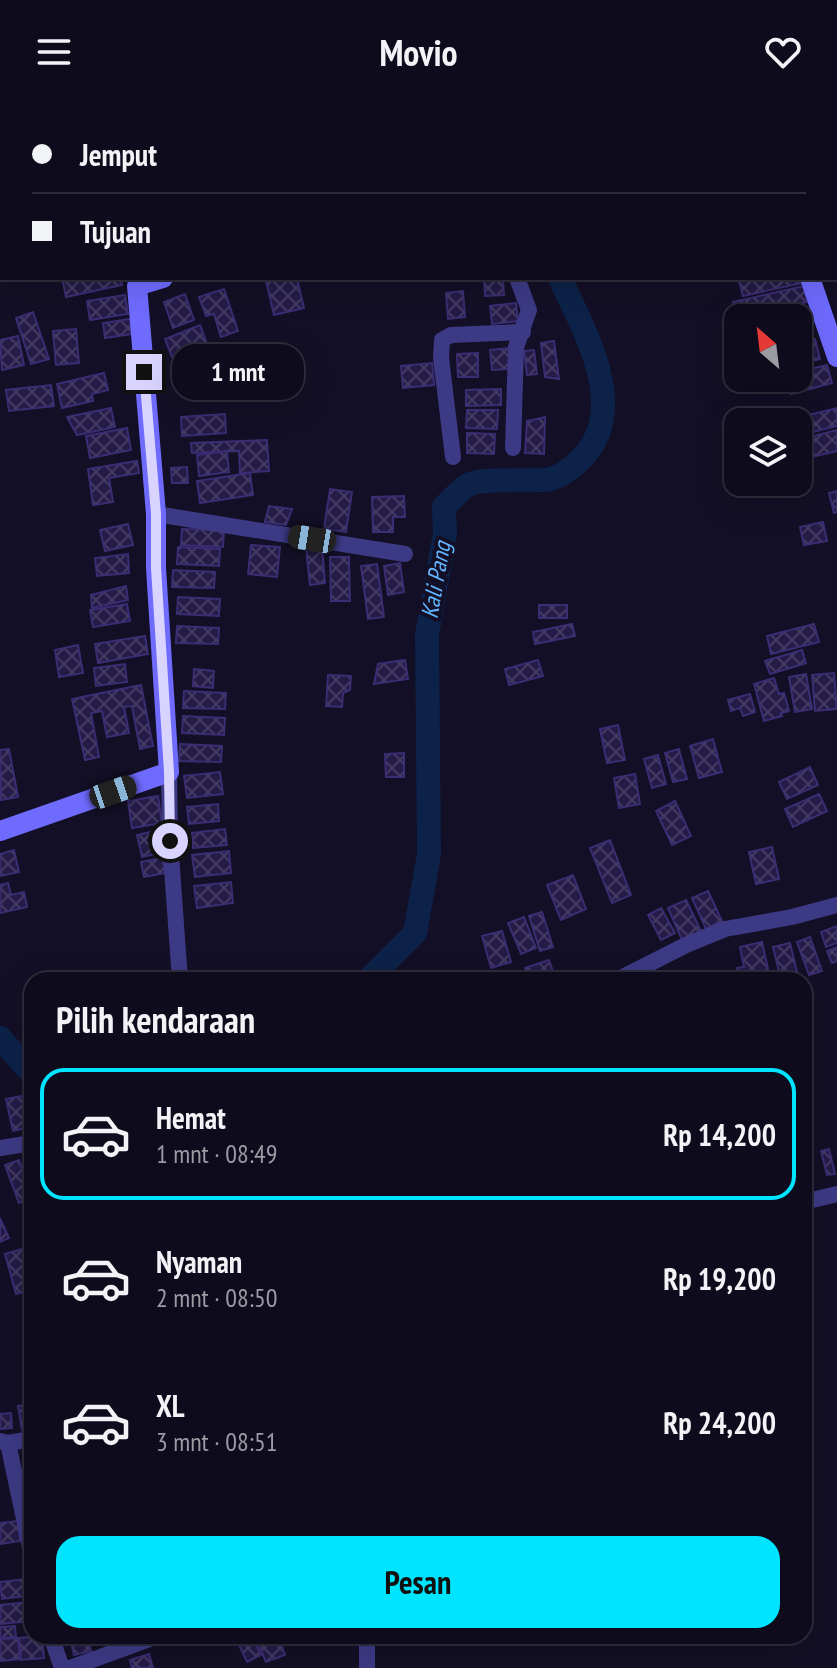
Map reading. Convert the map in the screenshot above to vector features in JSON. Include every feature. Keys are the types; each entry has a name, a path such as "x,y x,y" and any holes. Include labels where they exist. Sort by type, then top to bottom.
{"street":[{"path":"513,448 516,347 529,310 518,280"},
{"path":"811,280 837,357"},
{"path":"136,282 156,514 156,568 179,972"},
{"path":"453,457 441,358 442,340 451,335 523,332"},
{"path":"156,514 405,554"},
{"path":"0,831 169,772"},
{"path":"633,972 725,929 837,905"},
{"path":"0,1148 24,1144"},
{"path":"812,1200 837,1194"},
{"path":"24,1440 4,1442 24,1524"},
{"path":"54,1644 62,1668"},
{"path":"70,1668 136,1644"},
{"path":"367,1644 367,1668"}],"building":[{"path":"62,280 121,280 122,285 66,297"},
{"path":"297,280 304,308 274,315 266,281"},
{"path":"503,280 504,295 485,296 484,281"},
{"path":"801,280 802,283 743,296 739,281"},
{"path":"804,286 807,302 733,304"},
{"path":"224,289 238,331 221,337 214,314 206,316 199,297"},
{"path":"463,291 465,317 448,319 446,293"},
{"path":"185,294 194,320 173,328 164,302"},
{"path":"125,295 128,314 90,320 87,301"},
{"path":"516,303 518,321 492,324 490,306"},
{"path":"33,312 49,359 31,364 16,318"},
{"path":"130,319 132,334 105,338 103,323"},
{"path":"200,325 207,344 172,357 165,339"},
{"path":"76,329 79,363 56,365 53,331"},
{"path":"18,336 24,365 2,370 0,340"},
{"path":"815,339 820,359 812,361 812,340"},
{"path":"554,341 559,379 545,377 541,343"},
{"path":"509,348 511,369 492,370 490,350"},
{"path":"534,350 537,374 527,375 524,351"},
{"path":"478,353 478,377 458,377 457,354"},
{"path":"215,356 217,377 199,379 196,358"},
{"path":"432,363 434,385 403,388 401,366"},
{"path":"827,365 832,383 812,388 812,369"},
{"path":"104,373 108,390 92,394 93,401 62,408 57,384"},
{"path":"51,385 54,406 9,411 6,390"},
{"path":"501,389 501,405 466,406 466,390"},
{"path":"111,408 115,427 77,435 67,417"},
{"path":"837,408 837,426 812,432 812,414"},
{"path":"467,410 498,410 497,429 466,428"},
{"path":"225,414 226,433 182,436 181,417"},
{"path":"545,417 544,454 525,453 527,421"},
{"path":"127,428 131,450 90,458 86,436"},
{"path":"837,430 837,451 812,457 812,436"},
{"path":"467,433 495,434 494,454 467,453"},
{"path":"267,440 269,471 240,473 239,451 192,453 191,443"},
{"path":"227,451 229,472 199,476 197,455"},
{"path":"137,461 139,473 109,478 113,502 93,505 88,469"},
{"path":"187,467 188,483 172,483 171,468"},
{"path":"250,473 253,495 200,503 197,481"},
{"path":"330,489 352,492 346,532 324,529"},
{"path":"837,491 837,512 834,513 829,493"},
{"path":"404,496 405,517 393,517 393,532 373,532 372,497"},
{"path":"269,506 292,509 286,525 265,522"},
{"path":"823,522 827,541 804,545 800,527"},
{"path":"128,524 133,545 105,551 100,530"},
{"path":"182,529 224,530 223,547 181,545"},
{"path":"251,545 280,547 277,577 248,574"},
{"path":"178,547 220,549 219,566 177,564"},
{"path":"322,547 325,583 310,585 306,548"},
{"path":"128,554 129,573 97,576 95,558"},
{"path":"330,557 349,557 350,601 331,601"},
{"path":"400,563 404,592 388,595 384,566"},
{"path":"377,564 384,617 368,619 361,566"},
{"path":"173,570 215,572 214,588 172,587"},
{"path":"126,586 128,600 92,608 91,595"},
{"path":"178,597 220,599 219,616 177,614"},
{"path":"127,604 130,621 93,627 90,610"},
{"path":"539,605 567,605 567,618 539,618"},
{"path":"572,624 575,636 535,644 533,632"},
{"path":"814,624 819,642 771,654 767,636"},
{"path":"177,626 219,628 218,644 176,643"},
{"path":"145,636 148,654 98,663 95,644"},
{"path":"78,645 83,673 59,677 55,650"},
{"path":"802,650 806,663 770,674 765,661"},
{"path":"405,660 408,679 374,684 378,664"},
{"path":"538,660 543,676 509,685 505,669"},
{"path":"125,664 127,682 96,686 94,668"},
{"path":"194,669 214,671 213,688 193,686"},
{"path":"834,673 837,709 815,711 812,675"},
{"path":"806,674 812,709 795,712 789,677"},
{"path":"328,675 351,676 350,690 343,693 342,707 326,706"},
{"path":"774,678 779,694 784,693 789,711 764,721 754,684"},
{"path":"141,685 153,746 140,749 132,706 124,707 129,733 107,737 102,711 91,713 99,757 85,760 72,699"},
{"path":"184,691 226,693 225,709 183,708"},
{"path":"750,694 755,712 743,716 740,708 731,711 728,700"},
{"path":"183,716 225,718 224,735 182,733"},
{"path":"618,725 625,760 607,763 600,729"},
{"path":"713,739 722,772 699,778 690,746"},
{"path":"180,744 222,746 221,762 179,761"},
{"path":"9,749 18,797 1,800 0,750"},
{"path":"679,749 687,779 673,782 665,753"},
{"path":"404,753 404,777 386,777 385,754"},
{"path":"658,755 666,784 652,788 644,759"},
{"path":"810,767 818,785 787,799 779,782"},
{"path":"220,772 223,794 187,798 184,776"},
{"path":"635,774 640,804 619,808 614,778"},
{"path":"819,794 827,811 793,827 785,809"},
{"path":"158,796 162,823 132,828 128,801"},
{"path":"675,801 691,836 672,845 656,811"},
{"path":"218,804 219,821 189,824 187,807"},
{"path":"225,829 227,845 193,848 192,833"},
{"path":"155,831 160,853 142,857 137,835"},
{"path":"610,840 631,895 612,903 590,848"},
{"path":"772,847 779,879 756,884 749,852"},
{"path":"14,850 19,872 0,876 0,854"},
{"path":"229,851 231,873 195,877 192,855"},
{"path":"162,858 165,873 144,877 141,862"},
{"path":"573,875 586,909 561,920 547,885"},
{"path":"231,882 233,903 197,908 194,886"},
{"path":"8,883 11,895 24,892 27,907 0,913 0,885"},
{"path":"708,891 722,921 706,929 692,898"},
{"path":"686,900 701,931 682,940 668,908"},
{"path":"661,908 675,933 661,940 648,915"},
{"path":"542,912 553,947 540,951 529,916"},
{"path":"524,917 536,948 521,954 508,923"},
{"path":"837,926 837,943 826,947 821,932"},
{"path":"502,931 511,962 491,968 482,936"},
{"path":"810,937 822,971 808,972 797,942"},
{"path":"762,942 769,972 738,972 737,968 744,967 740,947"},
{"path":"790,943 797,972 779,972 773,947"},
{"path":"837,947 837,961 832,963 827,951"},
{"path":"549,960 553,972 526,972 525,968"},
{"path":"22,1096 24,1128 13,1131 6,1099"},
{"path":"829,1149 835,1174 827,1175 821,1151"},
{"path":"19,1160 24,1175 24,1201 19,1203 5,1165"},
{"path":"0,1218 9,1238 0,1242"},
{"path":"22,1249 24,1292 16,1294 5,1254"},
{"path":"24,1405 24,1430 22,1430 18,1406"},
{"path":"11,1413 12,1428 0,1429 0,1414"},
{"path":"18,1521 20,1541 0,1544 0,1523"},
{"path":"24,1579 24,1596 2,1599 0,1582"},
{"path":"24,1602 24,1622 0,1624 0,1605"},
{"path":"15,1626 16,1637 0,1638 0,1627"},
{"path":"18,1638 20,1659 0,1661 0,1639"},
{"path":"19,1638 24,1638 24,1644 43,1644 44,1658 21,1660"},
{"path":"71,1644 89,1644 91,1651 74,1655"},
{"path":"256,1644 261,1655 247,1662 239,1645"},
{"path":"258,1644 281,1644 285,1655 266,1662"},
{"path":"149,1654 153,1668 132,1668 130,1660"}],"waterway":[{"name":"Kali Pang","path":"376,972 415,933 429,854 427,635 445,533 444,507 463,488 473,483 542,480 563,473 581,459 595,439 602,417 603,394 598,370 561,280"},
{"name":"Kali Pang","path":"0,1038 24,1065"}],"route":[{"path":"144,372 156,514 170,841"}]}
